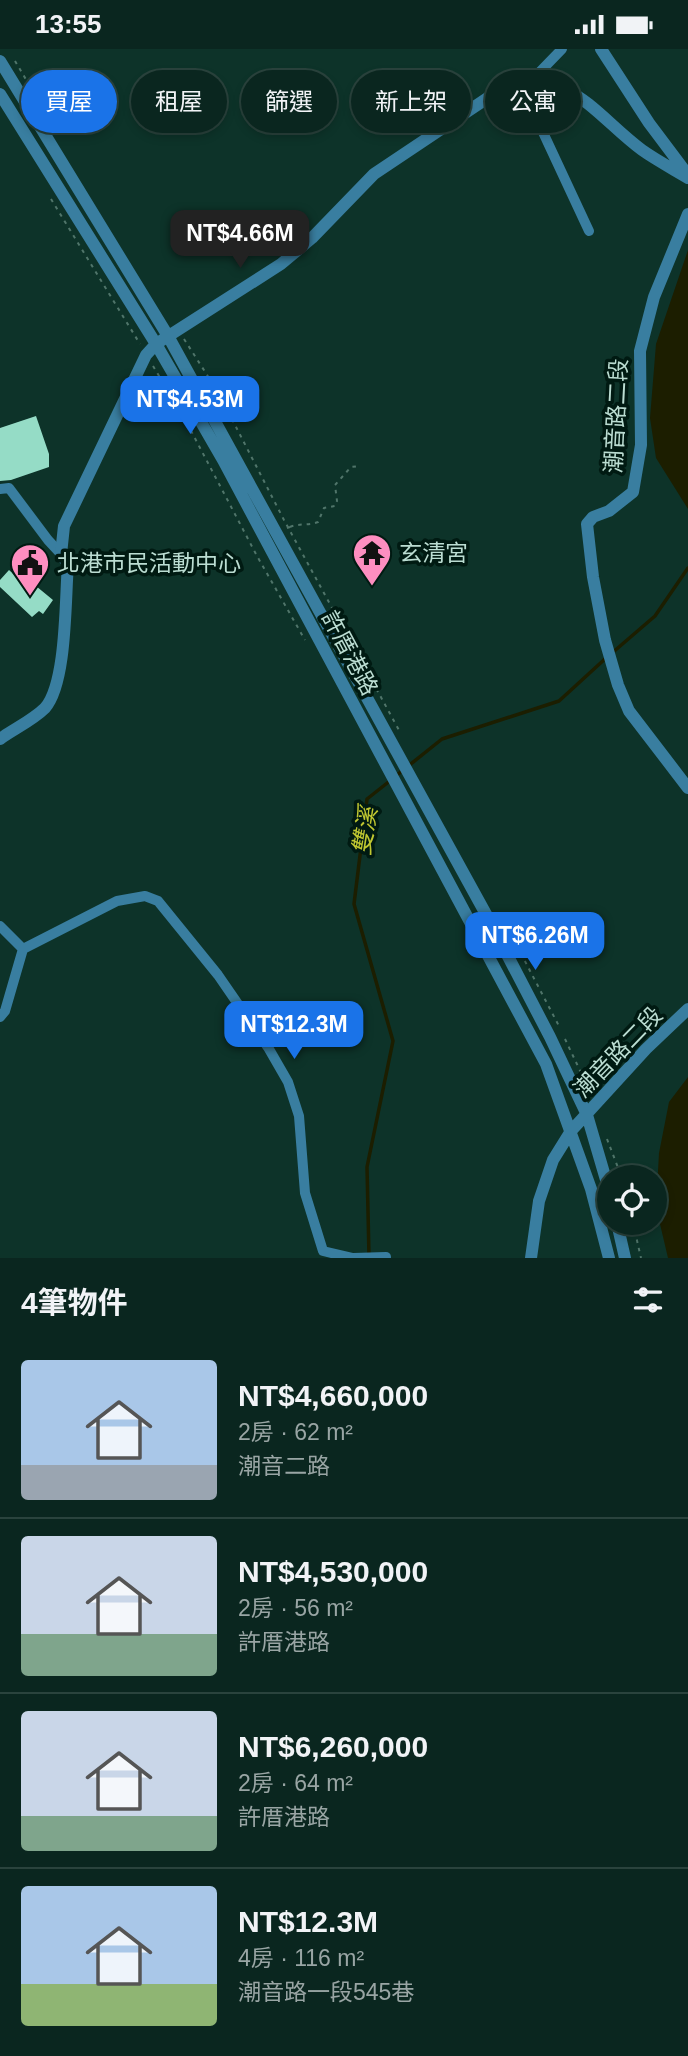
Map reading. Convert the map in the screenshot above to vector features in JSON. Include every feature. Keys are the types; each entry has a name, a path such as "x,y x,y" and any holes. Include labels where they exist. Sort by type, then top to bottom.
{"street":[{"path":"538,70 562,49"},
{"path":"601,49 688,177"},
{"name":"許厝港路","path":"0,61 168,336 402,762 550,1037 579,1123 598,1165"},
{"name":"許厝港路","path":"0,94 156,344 223,460 579,1123 591,1189 609,1258"},
{"path":"581,97 642,149 688,177"},
{"path":"61,554 64,526 146,355 156,344 281,264 312,238 374,174 485,100"},
{"path":"547,133 589,231"},
{"name":"潮音路二段","path":"688,214 654,297 640,351 640,445 633,492 609,511 593,517 587,524 593,577 605,640 618,685 629,711 688,788"},
{"path":"0,490 9,488 68,564 60,675 53,697 43,710 0,739"},
{"path":"0,1017 5,1011 23,949 117,901 145,896 158,901 219,975 288,1082 299,1116 305,1193 323,1251 353,1258 381,1257"},
{"path":"0,926 23,949"},
{"name":"潮音路二段","path":"531,1258 539,1201 553,1160 579,1123 646,1049 688,1009"},
{"path":"620,1235 625,1258"}],"path":[{"path":"51,200 177,406 305,640"},
{"path":"288,527 296,524 310,526 318,522 324,508 335,506 335,485 351,467 360,466"},
{"path":"636,1235 641,1258"}],"shaded area":[{"path":"688,250 688,509 656,458 650,418 656,344"},
{"path":"688,1077 688,1258 668,1258 663,1235 667,1235 667,1165 658,1165 669,1102"}],"building":[{"path":"36,416 49,454 49,467 0,481 0,428"},
{"name":"北港市民活動中心","path":"9,570 21,581 25,577 53,600 43,614 39,611 32,617 0,587 0,580"}],"waterway":[{"name":"雙溪","path":"612,653 655,616 688,568"},
{"name":"雙溪","path":"397,775 442,739 559,701 606,658"},
{"name":"雙溪","path":"369,1256 367,1167 393,1041 354,904 367,799 391,780"}],"place":[{"name":"玄清宮","path":"372,587"},
{"name":"北港市民活動中心","path":"30,597"}]}
